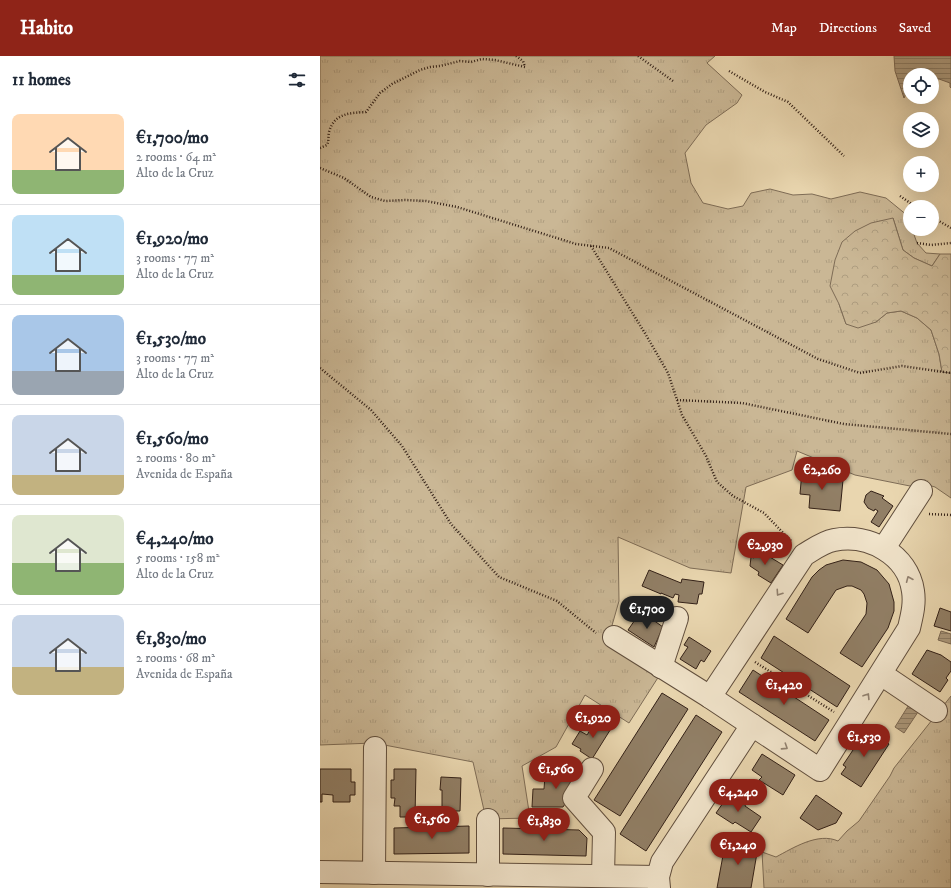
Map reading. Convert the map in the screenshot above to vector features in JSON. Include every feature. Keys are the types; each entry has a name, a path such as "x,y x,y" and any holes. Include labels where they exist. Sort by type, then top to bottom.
{"street":[{"path":"884,548 921,491"},
{"path":"607,638 662,667 820,770 909,628 914,610 913,590 909,578 900,562 884,548 870,541 849,538 833,540 820,544 804,555 710,697"},
{"path":"662,667 677,618"},
{"path":"881,674 936,711"},
{"path":"320,872 603,876 659,883 662,862 752,725"},
{"path":"374,873 375,748"},
{"path":"592,769 574,798 604,832 603,876"},
{"path":"488,820 488,875"}],"path":[{"path":"320,148 327,145 329,133 336,120 344,115 366,112 380,93 392,84 420,70 460,61 472,62 482,59 495,60 525,67 523,61 516,56"},
{"path":"638,56 673,81"},
{"path":"729,71 765,92 788,102 844,156"},
{"path":"320,168 344,178 371,197 385,201 426,201 457,207 576,244 608,248 818,359 860,373 902,366 951,373"},
{"path":"900,196 906,200"},
{"path":"939,221 951,228"},
{"path":"917,243 931,245 951,243"},
{"path":"591,245 668,373 682,415 706,456 717,482 733,496 764,513 794,544"},
{"path":"320,368 371,410 402,446 451,524 499,577 557,601 607,638"},
{"path":"677,400 742,403 844,424 951,434"},
{"path":"740,652 850,722"}],"green space":[{"path":"320,56 715,56 707,63 742,95 737,103 706,125 685,153 691,183 703,203 728,209 743,206 751,193 770,189 793,195 812,194 831,199 860,192 886,198 903,212 903,236 914,236 917,243 926,253 940,254 932,266 914,258 903,250 893,218 839,304 846,324 876,322 887,313 901,311 917,318 931,330 939,354 942,372 951,373 951,498 935,487 917,482 915,487 855,475 797,451 792,470 746,487 731,573 690,568 618,537 619,601 607,643 659,676 629,723 585,695 556,747 522,766 530,818 486,819 473,762 374,743 320,745"},
{"path":"893,218 903,250 914,258 932,266 940,254 951,254 951,373 942,372 939,354 931,330 917,318 901,311 887,313 876,322 858,328 846,324 839,304 830,286 835,260 842,242 855,231 871,223"},
{"path":"951,696 951,888 764,888 762,852 776,857 806,842 822,838 838,841 859,821 894,768"}],"shaded area":[{"path":"894,56 951,56 951,88 950,83 939,79 939,68 903,68 903,95 895,71"},
{"path":"941,631 951,634 951,644 938,640"},
{"path":"910,703 920,709 904,733 895,727"}],"building":[{"path":"802,471 828,473 828,478 843,480 840,511 809,508 810,495 800,494"},
{"path":"871,491 884,496 882,498 893,506 879,527 871,522 878,511 868,508 864,502 866,495"},
{"path":"755,548 783,565 771,583 758,575 759,572 750,566 751,557 754,558"},
{"path":"843,560 861,562 877,570 889,584 894,602 894,611 888,628 862,667 840,653 866,614 867,603 861,590 852,586 847,586 836,590 808,633 786,619 812,577 826,565"},
{"path":"649,570 681,583 682,579 704,582 702,594 699,594 697,604 678,602 679,595 675,594 673,598 642,586"},
{"path":"940,608 951,612 951,631 934,626"},
{"path":"646,615 663,627 654,647 628,630 637,617 643,621"},
{"path":"774,636 850,686 837,707 761,658"},
{"path":"689,637 711,651 704,662 701,660 696,669 680,659 688,647 684,645"},
{"path":"927,650 941,655 951,662 951,671 946,678 948,680 940,692 912,674"},
{"path":"753,670 829,720 815,741 739,692"},
{"path":"662,693 688,709 620,816 594,800"},
{"path":"696,715 722,732 646,851 620,834"},
{"path":"598,718 612,727 592,759 580,751 581,749 572,744 580,731 587,735"},
{"path":"867,729 889,744 861,787 841,774 846,767 843,765"},
{"path":"762,754 795,775 783,795 759,780 762,777 752,770"},
{"path":"562,766 578,776 576,787 563,807 532,807 533,789 544,789 545,776 555,776"},
{"path":"320,769 351,769 351,782 355,782 355,795 350,795 350,802 333,802 333,795 322,794 322,802 320,802"},
{"path":"394,769 416,769 415,817 400,817 400,806 394,806 395,798 391,798 391,780 394,780"},
{"path":"441,777 461,778 460,811 442,811 442,790 440,790"},
{"path":"730,793 746,803 745,806 761,817 751,832 735,822 733,824 716,813"},
{"path":"816,795 842,813 836,823 818,830 800,818"},
{"path":"469,826 469,853 394,854 394,828"},
{"path":"503,828 579,830 587,838 586,856 503,854"},
{"path":"728,841 758,847 751,888 717,888 724,850 726,850"}]}
